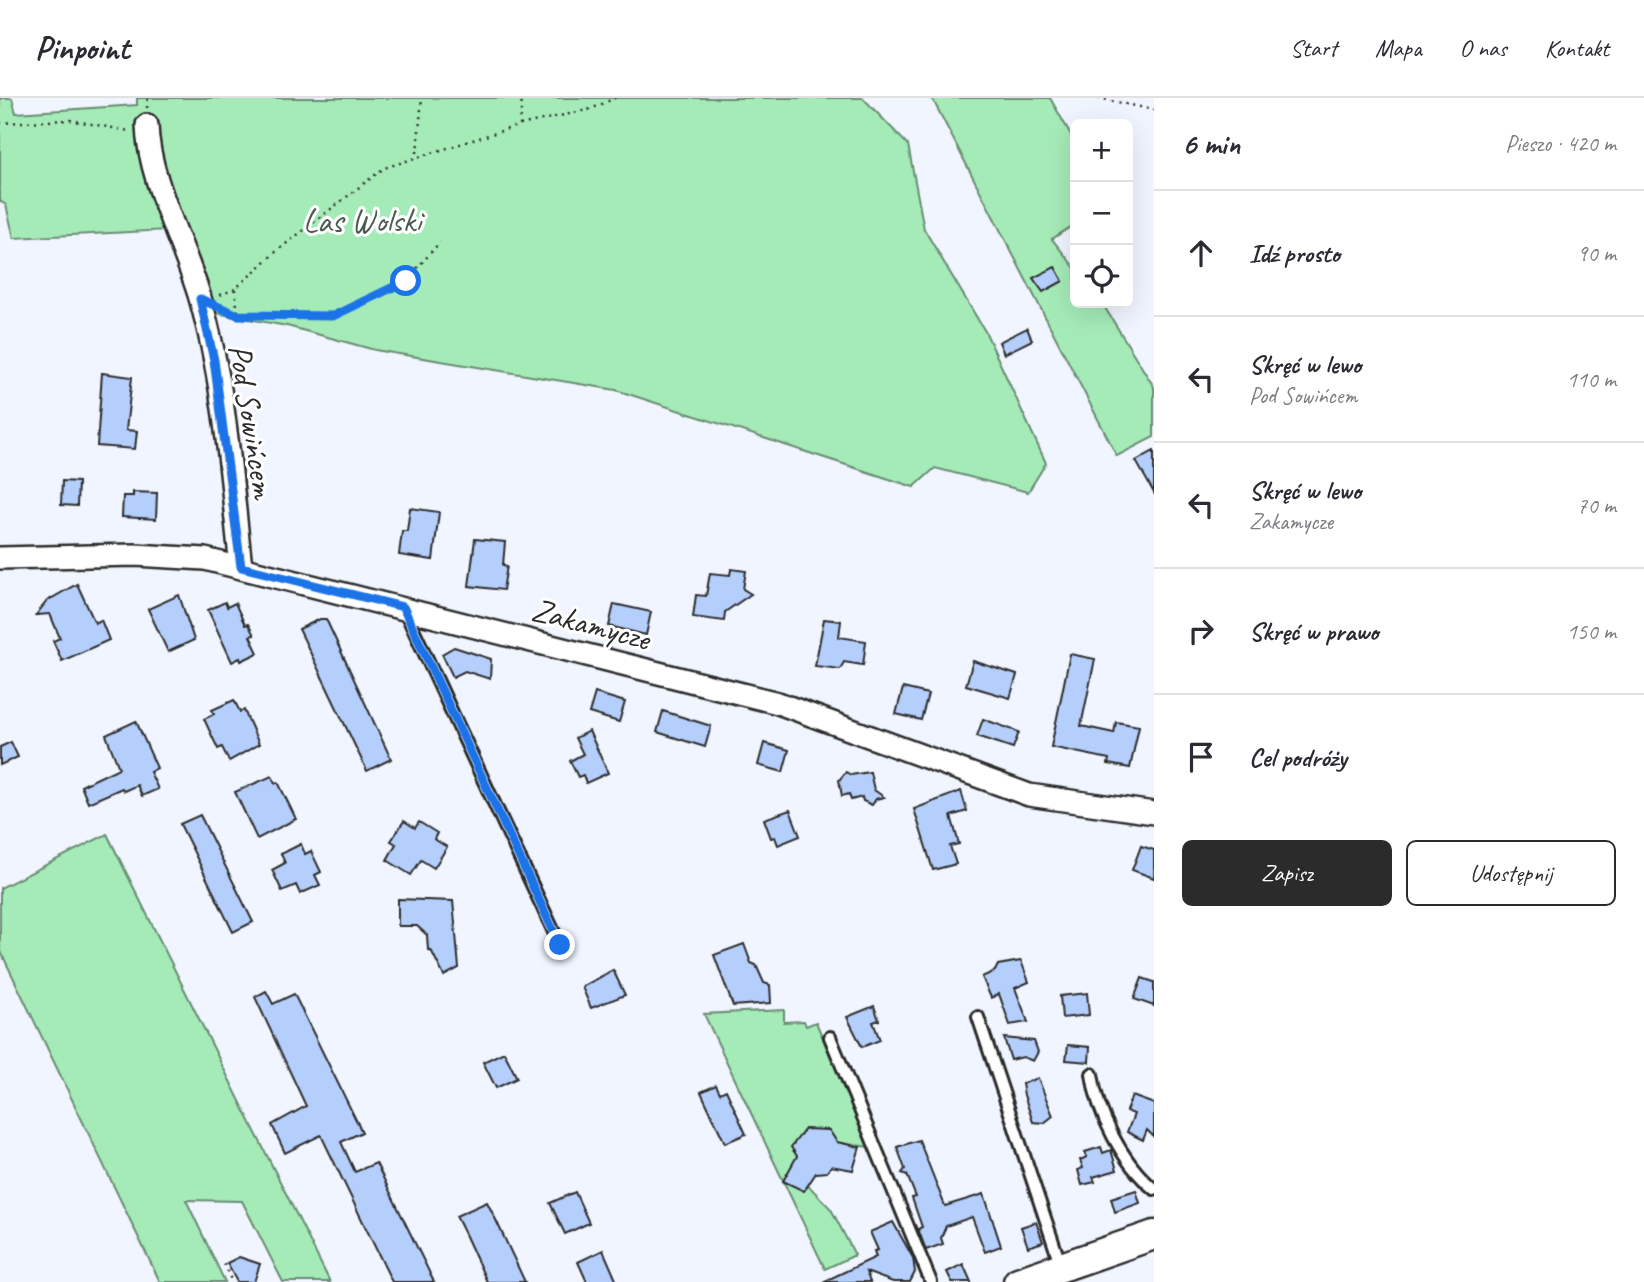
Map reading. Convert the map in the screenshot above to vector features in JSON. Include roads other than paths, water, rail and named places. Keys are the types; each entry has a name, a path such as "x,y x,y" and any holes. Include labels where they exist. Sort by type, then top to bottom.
{"street":[{"name":"Pod Sowińcem","path":"147,130 151,156 200,299 216,373 241,567"},
{"name":"Zakamycze","path":"0,558 135,555 205,559 778,703 1029,794 1154,813"},
{"path":"1018,1282 1154,1235"}],"lane":[{"path":"403,607 560,945"},
{"path":"978,1017 1061,1267"},
{"path":"830,1037 931,1282"},
{"path":"1092,1074 1095,1096 1116,1138 1139,1176 1154,1189"}],"park label":[{"name":"Las Wolski","path":"362,220"}]}
